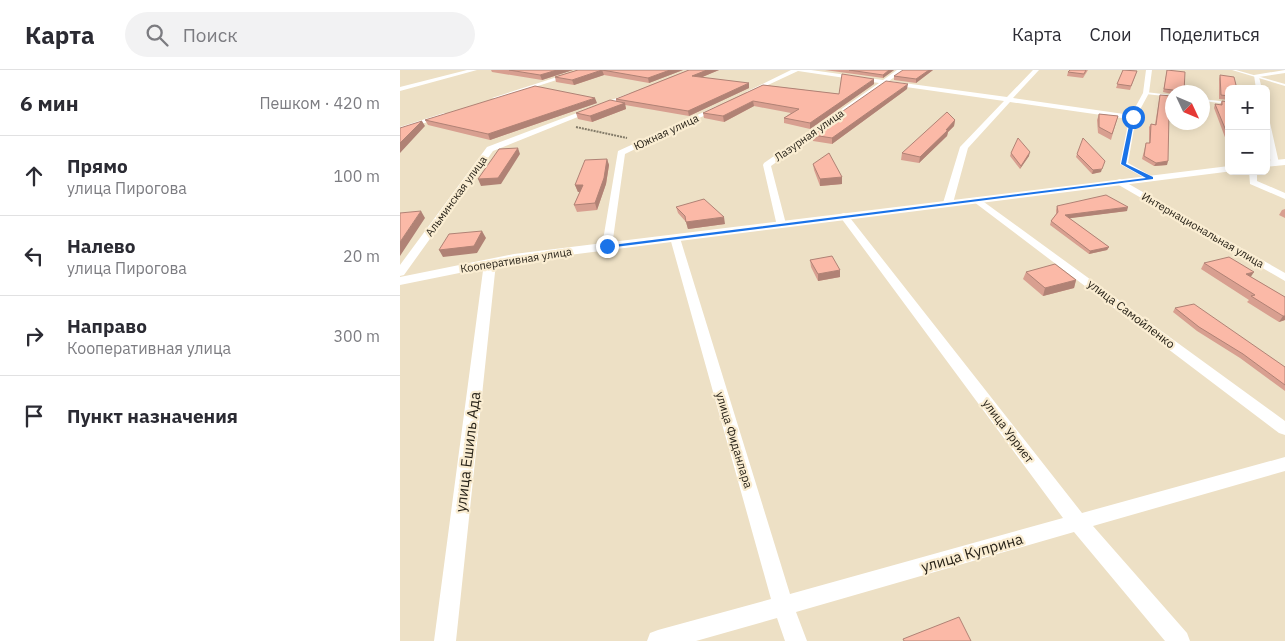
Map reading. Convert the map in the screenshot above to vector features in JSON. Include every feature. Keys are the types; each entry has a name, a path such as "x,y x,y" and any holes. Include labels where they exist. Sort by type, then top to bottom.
{"street":[{"path":"400,89 474,70"},
{"path":"485,102 585,70"},
{"path":"743,95 797,70 1133,117"},
{"name":"Лазурная улица","path":"781,224 767,164 901,70"},
{"path":"948,203 964,147 1036,70"},
{"path":"1149,70 1146,93 1133,117 1124,164 1151,178"},
{"path":"1257,85 1256,76 1285,71"},
{"name":"Альминская улица","path":"400,273 490,150 640,91"},
{"name":"Южная улица","path":"607,246 621,153 725,104"},
{"path":"400,128 451,112"},
{"path":"1268,130 1276,163"},
{"name":"Кооперативная улица","path":"400,281 490,263 607,246 1225,169"},
{"path":"1253,175 1253,182 1285,196"},
{"name":"Интернациональная улица","path":"1120,182 1285,278"},
{"name":"улица Самойленко","path":"977,200 1285,429"},
{"name":"улица Урриет","path":"844,216 1078,523 1179,641"},
{"name":"улица Фиданлара","path":"674,238 784,607 796,641"},
{"name":"улица Ешиль Ада","path":"445,641 490,263"},
{"name":"улица Куприна","path":"658,641 784,607 1285,464"}],"lane":[{"path":"1233,70 1285,85"},
{"path":"1146,93 1165,95"},
{"path":"1210,101 1225,103"}],"building":[{"path":"509,70 557,70 540,75"},
{"path":"578,70 602,70 572,80 555,77"},
{"path":"602,70 670,70 648,78"},
{"path":"689,70 707,70 692,76 749,83 688,111 616,99"},
{"path":"849,70 889,70 883,75"},
{"path":"903,70 929,70 916,79 894,76"},
{"path":"1070,70 1086,70 1084,74 1068,72"},
{"path":"1123,70 1137,71 1131,86 1117,84"},
{"path":"1167,70 1185,72 1184,85 1165,85 1164,89"},
{"path":"842,74 874,79 810,123 784,118 799,109 753,101 723,116 703,113 763,85 839,94"},
{"path":"1220,75 1234,77 1236,85 1225,85 1225,96 1221,95"},
{"path":"886,81 908,84 832,138 813,135 826,126 823,125"},
{"path":"535,86 595,98 488,134 425,120"},
{"path":"1160,95 1165,95 1165,130 1169,130 1168,161 1156,163 1144,156 1146,143 1150,143 1151,124 1156,125"},
{"path":"610,100 625,103 590,116 576,113"},
{"path":"1222,101 1225,101 1225,128 1215,104 1222,105"},
{"path":"947,112 955,120 946,130 948,130 920,157 902,153"},
{"path":"1099,114 1118,116 1112,134 1099,127"},
{"path":"422,121 400,143 400,128"},
{"path":"1018,138 1030,152 1021,166 1011,153"},
{"path":"1083,138 1105,161 1102,169 1093,170 1077,154"},
{"path":"518,148 498,178 478,179 499,149"},
{"path":"829,153 842,177 820,179 813,164"},
{"path":"607,159 604,178 595,203 574,205 583,185 575,185 585,160"},
{"path":"1106,195 1128,207 1065,215 1109,247 1090,251 1051,221 1058,212 1057,206"},
{"path":"704,199 724,217 686,222 685,216 676,207"},
{"path":"421,211 400,242 400,213"},
{"path":"482,231 474,246 439,250 449,234"},
{"path":"832,256 840,270 818,274 810,260"},
{"path":"1229,257 1254,272 1246,274 1285,297 1285,316 1251,296 1255,295 1204,263"},
{"path":"1055,264 1076,280 1045,288 1026,272"},
{"path":"1194,304 1285,367 1285,385 1243,354 1199,327 1175,308"},
{"path":"959,617 971,641 904,641 903,639"}],"route":[{"path":"607,246 1151,178 1124,164 1133,117"}]}
